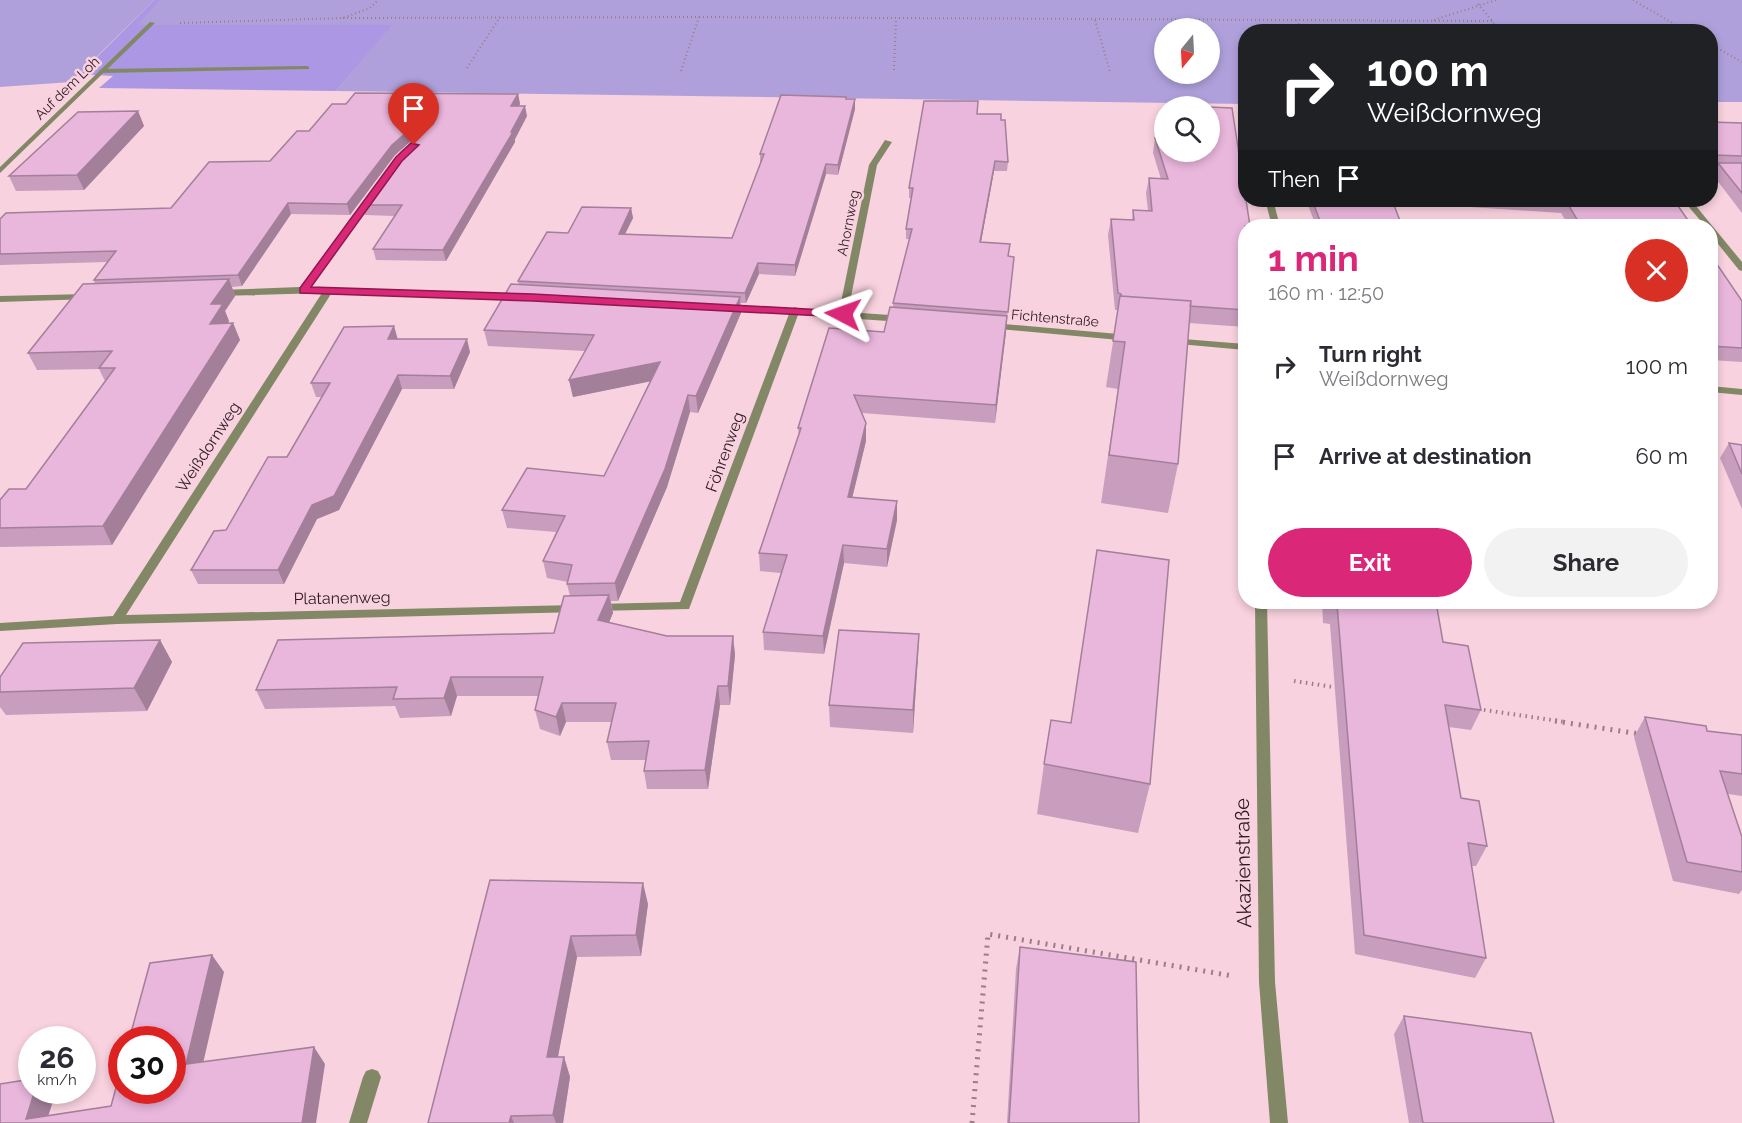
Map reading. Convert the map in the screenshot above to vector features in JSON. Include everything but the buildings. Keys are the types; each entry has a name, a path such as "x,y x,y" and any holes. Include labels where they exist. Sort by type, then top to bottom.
{"street":[{"name":"Auf dem Loh","path":"0,171 152,23"},
{"path":"102,71 307,68"},
{"name":"Ahornweg","path":"843,314 873,165 888,141"},
{"path":"1718,171 1742,171"},
{"path":"303,290 378,187"},
{"path":"1693,207 1702,219"},
{"path":"1718,238 1742,268"},
{"path":"210,293 303,290 533,297"},
{"name":"Weißdornweg","path":"117,620 328,291"},
{"path":"0,299 93,297"},
{"path":"712,306 914,320"},
{"name":"Föhrenweg","path":"685,606 795,310"},
{"name":"Fichtenstraße","path":"985,326 1139,338"},
{"path":"1162,340 1238,346"},
{"path":"1718,390 1742,392"},
{"name":"Platanenweg","path":"0,627 117,620 685,606"},
{"name":"Akazienstraße","path":"1261,609 1267,982 1279,1123"},
{"path":"358,1123 372,1077"}],"path":[{"path":"343,18 370,8 378,0"},
{"path":"1430,21 1478,4 1497,0"},
{"path":"1633,0 1674,24"},
{"path":"1478,4 1494,24"},
{"path":"467,68 500,17"},
{"path":"152,23 500,17 1492,21"},
{"path":"681,71 699,17"},
{"path":"894,70 896,19"},
{"path":"1095,20 1110,72"},
{"path":"1296,20 1298,24"},
{"path":"1718,48 1742,62"},
{"path":"1261,676 1343,689"},
{"path":"1472,708 1648,735"},
{"path":"972,1123 988,934 1267,982"}],"shaded area":[{"path":"0,0 154,0 71,82 0,87"},
{"path":"154,0 161,0 138,25 392,25 336,91 99,88 113,76 80,74"},
{"path":"161,0 1742,0 1742,102 1718,102 1718,24 1238,24 1238,104 1220,104 1220,96 1154,96 1154,103 336,91 391,25 137,25"}],"route":[{"path":"414,145 399,159 303,290 533,297 843,314"}]}
